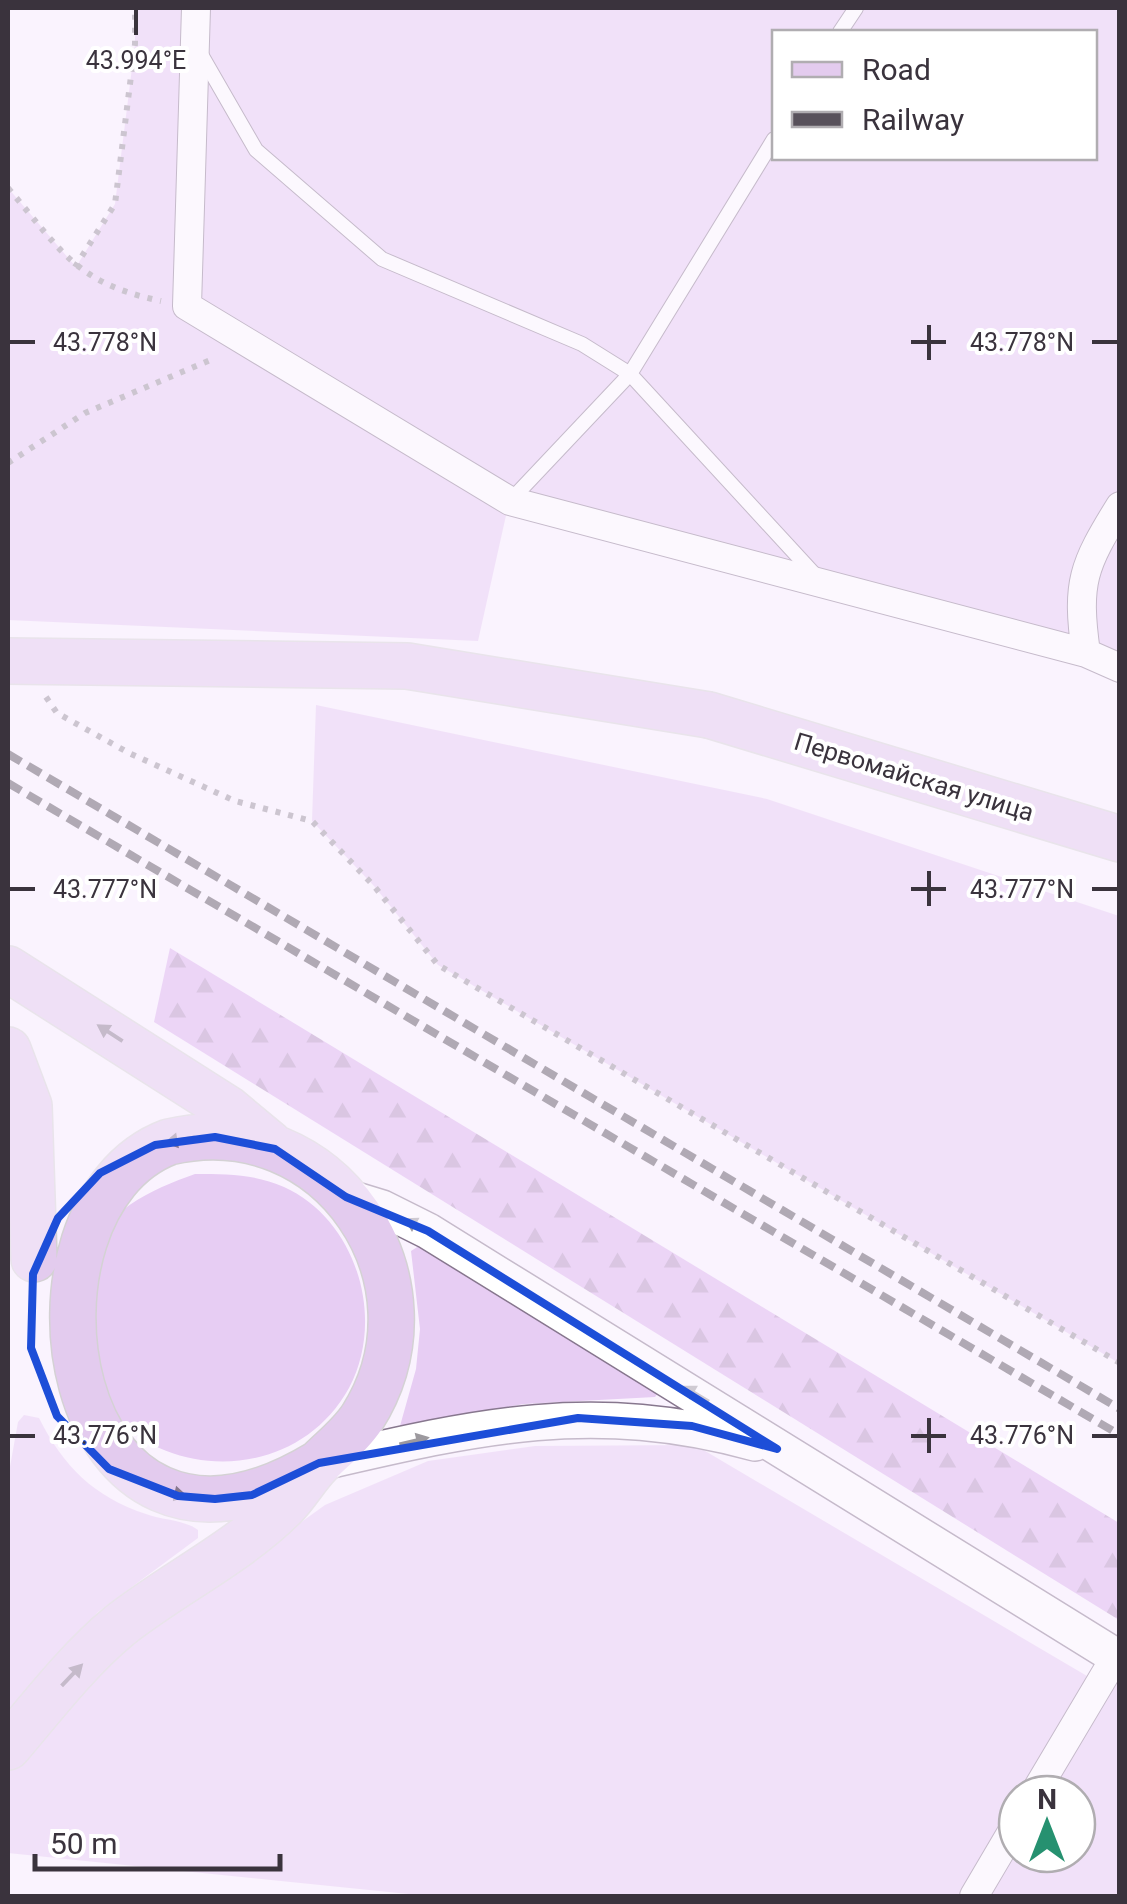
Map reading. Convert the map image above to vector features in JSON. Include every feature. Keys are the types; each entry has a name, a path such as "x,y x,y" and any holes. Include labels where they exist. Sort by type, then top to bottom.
{"main road":[{"name":"Первомайская улица","path":"22,672 406,666 709,715 1120,840"},
{"path":"8,969 228,1109 276,1148 314,1169 346,1197 364,1221 388,1276 391,1336 386,1366 361,1420 284,1506 118,1628 8,1748"},
{"path":"8,1050 29,1106 34,1174 31,1286"},
{"path":"31,1286 51,1232 78,1194 126,1157 155,1145 200,1137 246,1140 276,1148"},
{"path":"8,1168 31,1286"},
{"path":"40,1383 57,1416 80,1445 109,1469 142,1486 196,1498 252,1495 287,1483 319,1464"}],"street":[{"path":"196,8 187,306 510,501 1086,653 1120,668"},
{"path":"1086,653 1079,606 1086,560 1120,506"},
{"path":"346,1197 382,1208 428,1231 708,1400 777,1449 1118,1658 1046,1774"},
{"path":"319,1464 461,1430 578,1418 692,1426 777,1449"},
{"path":"974,1896 997,1857"}],"lane":[{"path":"841,30 856,8"},
{"path":"196,46 256,150 382,259 582,344 630,374 823,584"},
{"path":"510,501 630,374 772,142"}],"path":[{"path":"76,267 115,204 136,8"},
{"path":"8,188 76,267 116,291 187,306"},
{"path":"8,463 85,413 250,344"},
{"path":"22,672 57,713 129,753 236,802 312,820 438,965 1120,1363"}],"highlighted area":[{"path":"215,1137 275,1149 346,1197 428,1231 777,1449 692,1426 578,1418 319,1463 252,1495 215,1499 178,1496 109,1469 57,1416 31,1348 33,1274 58,1218 100,1173 155,1145"}],"shaded area":[{"path":"135,8 1119,8 1119,668 509,502 478,641 8,620 8,188 76,267 115,204 135,44"},
{"path":"316,705 767,799 1119,916 1119,1363 438,965 374,886 312,821"},
{"path":"195,1174 262,1179 309,1202 346,1247 358,1274 364,1303 360,1361 349,1388 328,1417 302,1439 272,1453 240,1460 207,1461 174,1454 144,1440 109,1411 98,1384 84,1277 93,1243 103,1228 130,1205"},
{"path":"422,1244 658,1393 655,1397 524,1404 400,1426 416,1369 420,1329 411,1251"},
{"path":"24,1415 39,1418 70,1465 96,1489 127,1507 193,1527 198,1530 198,1538 98,1612 8,1716 8,1478 18,1422"},
{"path":"695,1445 1087,1676 1036,1774 997,1774 997,1846 970,1896 428,1896 8,1853 8,1775 17,1757 127,1648 325,1505 428,1461 535,1446"},
{"path":"1119,1659 1119,1896 974,1896 997,1857 997,1874 1097,1874 1097,1774 1047,1774"}],"green space":[{"path":"170,948 1119,1523 1119,1620 154,1022"}],"railway":[{"path":"8,754 1120,1409"},
{"path":"8,783 1120,1435"}]}
